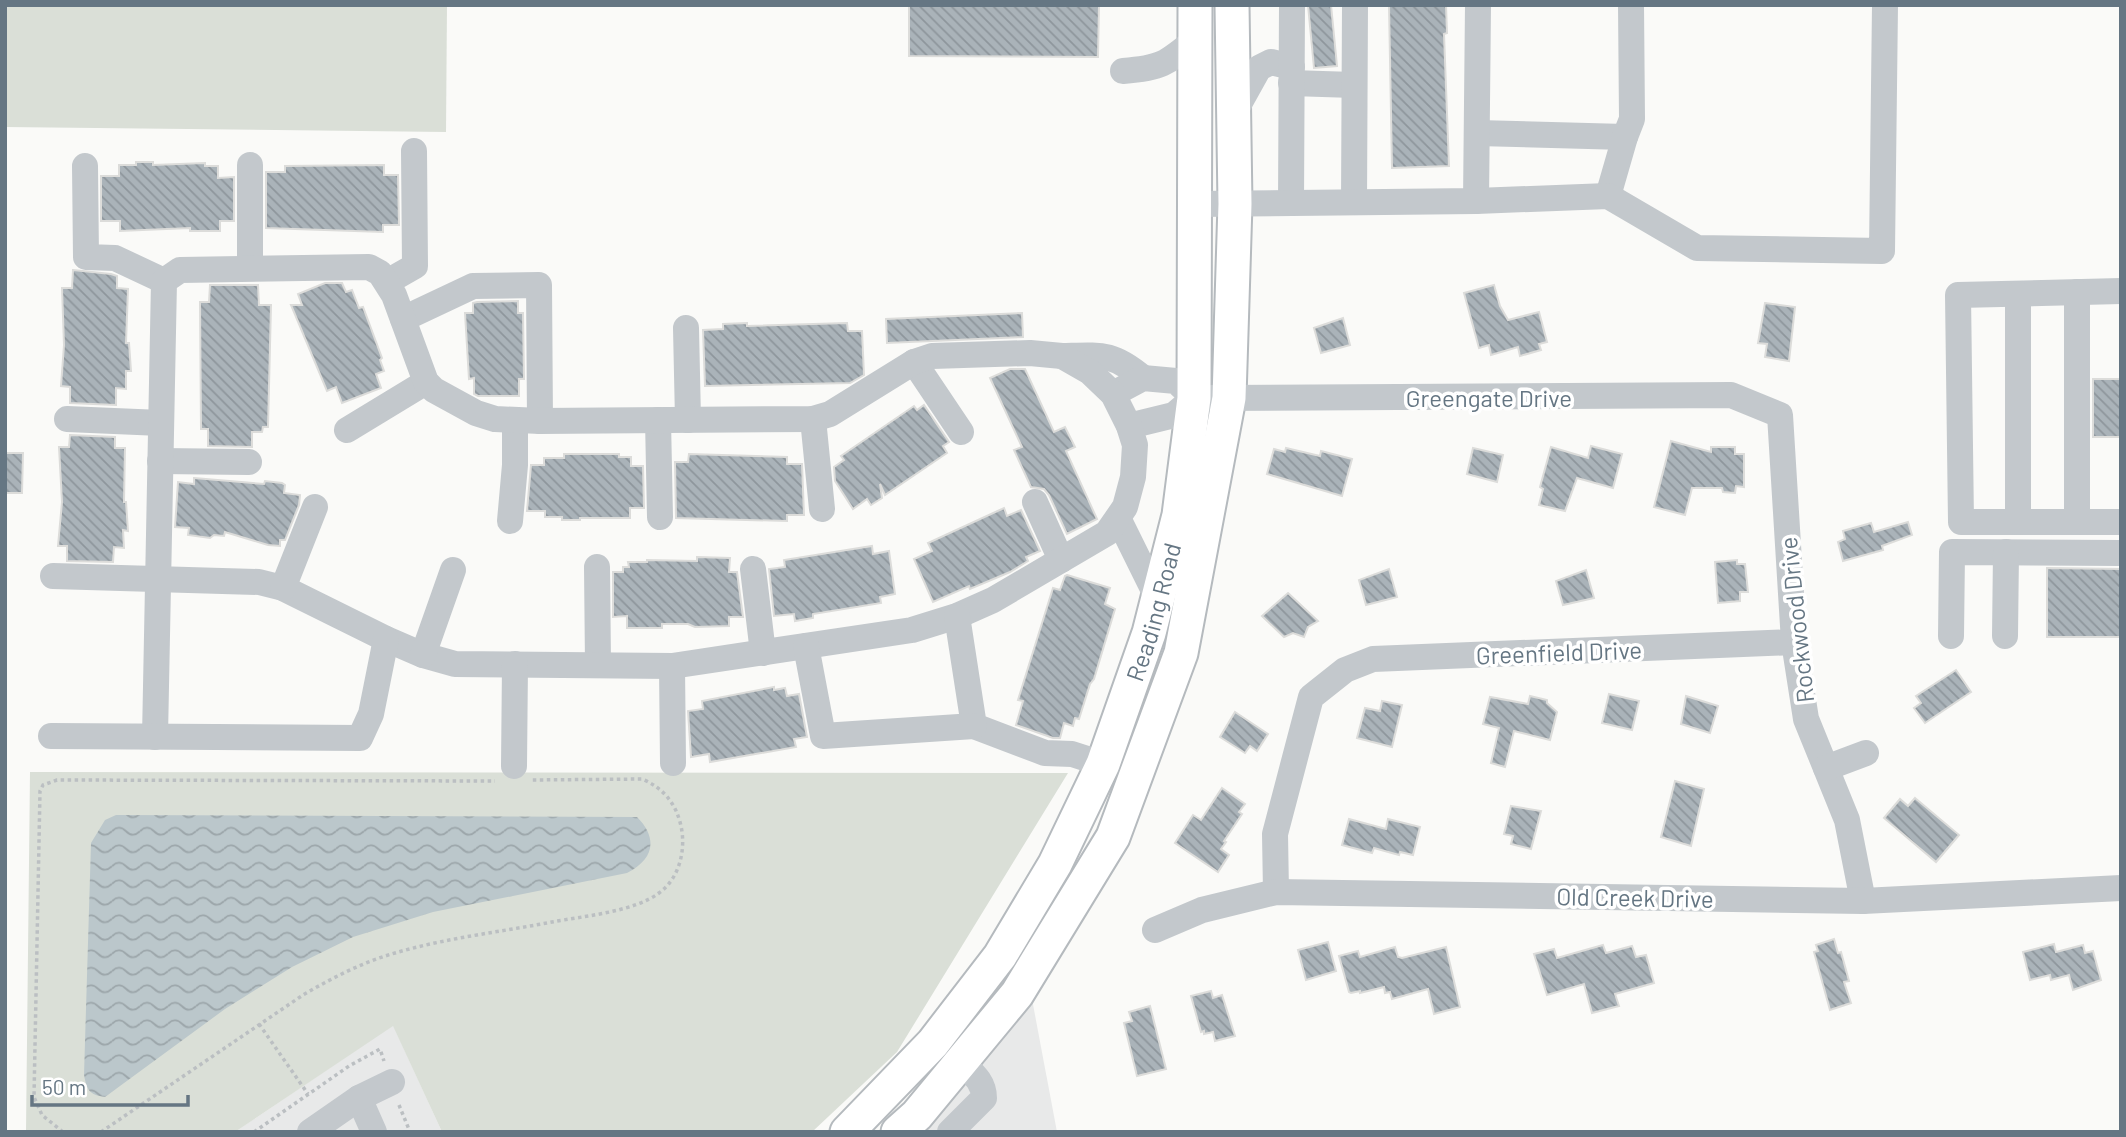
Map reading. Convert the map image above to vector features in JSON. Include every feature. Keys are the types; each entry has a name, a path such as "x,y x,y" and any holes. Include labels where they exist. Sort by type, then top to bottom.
{"main road":[{"name":"Reading Road","path":"847,1132 933,1043 1000,956 1055,864 1103,764 1158,601 1179,515 1194,398 1195,5"},
{"name":"Reading Road","path":"898,1132 917,1115 1017,994 1112,837 1181,653 1229,398 1236,204 1232,5"}],"street":[{"path":"1291,203 1292,5"},
{"path":"1354,202 1355,5"},
{"path":"1476,201 1478,5"},
{"path":"1608,196 1625,136 1633,119 1631,5"},
{"path":"1195,204 1476,201 1608,196 1697,248 1882,251 1885,5"},
{"path":"1123,71 1153,69 1171,60 1195,40"},
{"path":"1234,113 1259,68 1271,62 1292,75 1354,85"},
{"path":"1477,133 1625,136"},
{"path":"387,282 415,265 414,151"},
{"path":"250,164 250,268"},
{"path":"85,166 86,257 116,258 164,281"},
{"path":"164,281 180,270 369,267 380,273 387,282 426,382 434,390 476,413 495,419 813,419 830,414 914,362 932,356 1030,353 1097,355 1124,362 1143,379"},
{"path":"155,737 164,281"},
{"path":"402,319 473,286 538,285 528,420 515,465 510,521"},
{"path":"2121,291 1958,295 1961,522 2121,522"},
{"path":"2077,292 2077,522"},
{"path":"2018,294 2018,522"},
{"path":"686,328 688,420"},
{"path":"53,576 259,582 283,588 423,655 455,664 672,666 912,629 957,617 993,600 1107,533 1125,508 1133,477 1135,445 1129,426 1113,394 1090,372 1062,356"},
{"path":"914,362 961,432"},
{"path":"1113,394 1143,379 1176,381 1194,398 1174,415 1129,426"},
{"path":"346,430 426,382"},
{"name":"Greengate Drive","path":"1194,398 1731,395 1780,415"},
{"name":"Rockwood Drive","path":"1780,415 1794,642 1807,719 1847,820 1863,901"},
{"path":"67,419 161,423"},
{"path":"813,419 822,509"},
{"path":"658,420 660,516"},
{"path":"160,461 249,462"},
{"path":"1035,502 1061,560"},
{"path":"283,588 315,507"},
{"path":"1118,518 1158,601"},
{"path":"1951,636 1952,552 2121,552"},
{"path":"2005,636 2006,552"},
{"path":"597,567 598,665"},
{"path":"753,569 762,653"},
{"path":"423,655 453,570"},
{"path":"957,617 974,726"},
{"path":"51,736 360,738 371,714 386,639"},
{"name":"Greenfield Drive","path":"1276,892 1275,834 1311,697 1345,670 1373,659 1794,642"},
{"path":"806,646 822,736 974,726 1045,753 1072,754 1103,764"},
{"path":"513,776 515,664"},
{"path":"672,666 673,763"},
{"path":"1826,768 1866,753"},
{"name":"Old Creek Drive","path":"1155,929 1202,910 1276,892 1863,901 2121,888"},
{"path":"950,1132 984,1098 984,1089 979,1079 961,1062"},
{"path":"310,1132 359,1098 392,1082"},
{"path":"359,1098 374,1132"}],"path":[{"path":"63,1132 42,1115 34,1097 40,791 43,785 57,780 513,776 631,779 651,783 672,801 682,829 680,862 673,880 645,901 610,911 394,953 338,975 259,1024 101,1132"},
{"path":"259,1024 309,1095"},
{"path":"254,1132 349,1066 380,1049"}],"shaded area":[{"path":"5,5 447,5 446,132 5,127"},
{"path":"30,772 1068,773 897,1052 812,1132 442,1132 393,1026 235,1132 26,1132"},
{"path":"1032,999 1057,1132 908,1132"},
{"path":"393,1025 442,1132 235,1132"}],"water":[{"path":"116,815 637,817 648,833 650,848 643,862 627,873 433,912 353,937 292,967 225,1009 105,1097 90,1091 84,1075 91,843 105,820"}],"building":[{"path":"909,5 1099,5 1098,57 909,56"},
{"path":"1308,5 1331,5 1337,66 1314,68"},
{"path":"1389,5 1446,5 1447,33 1444,34 1449,166 1392,168"},
{"path":"136,162 153,162 153,165 205,163 205,166 218,166 218,178 234,177 234,221 220,221 220,231 190,231 190,228 120,231 120,221 101,221 101,176 119,176 119,165 136,165"},
{"path":"384,165 384,175 398,175 399,225 383,225 383,232 266,228 266,172 285,172 285,166"},
{"path":"73,270 117,276 117,288 128,289 126,343 129,343 131,371 126,371 126,389 116,388 116,405 70,403 70,387 61,386 64,345 62,288 72,288"},
{"path":"325,283 342,283 346,292 352,290 359,308 363,307 382,358 380,360 384,371 376,374 381,388 342,403 336,387 327,391 291,305 302,305 298,294"},
{"path":"210,285 258,285 259,305 271,305 268,427 263,427 262,432 252,432 252,447 208,446 208,429 201,429 200,302 209,302"},
{"path":"1494,285 1500,306 1508,320 1539,312 1547,342 1539,344 1541,350 1520,356 1518,347 1491,355 1489,345 1479,348 1464,293"},
{"path":"518,301 518,313 523,313 524,379 519,379 519,396 478,396 474,394 474,378 469,379 465,313 473,313 473,303 477,302"},
{"path":"1765,303 1795,307 1789,361 1765,357 1767,344 1758,343"},
{"path":"1022,313 1023,337 887,343 886,319"},
{"path":"1343,318 1350,345 1321,353 1314,328"},
{"path":"747,323 747,326 847,323 848,331 862,331 864,375 850,383 705,386 703,330 723,329 723,324"},
{"path":"1010,369 1025,369 1054,432 1065,427 1075,447 1066,451 1097,519 1067,534 1049,495 1044,489 1031,487 1014,450 1022,447 990,378"},
{"path":"2093,379 2121,379 2121,437 2093,437"},
{"path":"924,405 949,442 943,446 947,453 885,495 880,484 882,498 871,505 867,499 853,509 835,481 834,467 844,460 841,456 914,406 917,410"},
{"path":"70,435 115,437 115,448 125,448 124,502 128,531 123,530 124,548 114,547 113,562 67,561 67,546 58,546 62,502 59,447 69,447"},
{"path":"1671,441 1711,452 1711,447 1735,447 1735,454 1744,454 1744,487 1736,486 1735,493 1723,492 1722,488 1692,488 1685,515 1654,507"},
{"path":"1591,446 1622,454 1613,488 1577,478 1565,511 1539,505 1543,489 1540,487 1551,447 1588,458"},
{"path":"1286,448 1320,456 1321,451 1352,459 1342,496 1267,474 1274,449 1285,452"},
{"path":"1473,448 1503,455 1497,482 1467,474"},
{"path":"5,453 23,453 22,493 5,493"},
{"path":"564,454 619,454 619,457 631,457 631,466 643,466 644,508 630,508 630,518 580,520 545,517 545,511 527,511 531,465 544,465 544,458 564,458"},
{"path":"689,454 787,457 787,464 802,464 804,515 787,515 787,521 676,518 675,462 688,462"},
{"path":"194,478 282,483 285,485 284,493 300,495 299,505 285,540 280,540 280,546 268,545 225,532 224,536 214,535 210,538 188,535 189,528 175,527 178,482 194,484"},
{"path":"1004,508 1007,516 1021,510 1040,551 1026,557 1028,561 1010,572 933,602 914,559 932,551 928,543"},
{"path":"1908,522 1912,535 1882,546 1883,550 1843,561 1838,542 1845,539 1843,531 1871,523 1874,532"},
{"path":"872,546 873,554 889,551 895,594 880,597 881,603 813,614 813,618 795,621 794,614 774,616 769,569 785,567 784,560"},
{"path":"697,557 730,558 729,572 737,572 743,617 729,617 729,626 662,624 662,628 627,628 627,616 613,617 613,572 623,572 623,567 629,567 628,562 697,561"},
{"path":"1737,560 1737,564 1745,564 1748,592 1740,592 1740,601 1718,603 1715,562"},
{"path":"2047,568 2121,569 2121,637 2047,637"},
{"path":"1389,569 1397,597 1366,605 1359,580"},
{"path":"1586,570 1594,598 1563,605 1556,581"},
{"path":"1067,575 1110,588 1105,604 1115,609 1079,719 1075,718 1073,726 1064,723 1060,738 1053,738 1016,725 1023,701 1018,700 1053,588 1060,590"},
{"path":"1288,593 1318,621 1308,627 1304,637 1293,633 1284,637 1262,616"},
{"path":"1956,670 1971,692 1925,723 1914,708 1921,703 1916,696"},
{"path":"774,687 774,690 785,688 787,696 799,694 807,737 794,739 796,747 710,762 709,754 691,757 688,711 703,709 702,701"},
{"path":"1609,694 1639,701 1632,730 1602,723"},
{"path":"1530,696 1547,700 1557,712 1550,740 1514,731 1505,767 1491,763 1499,728 1483,724 1490,697 1528,704"},
{"path":"1686,696 1718,706 1710,733 1681,724"},
{"path":"1382,701 1402,705 1392,747 1357,738 1365,708 1380,711"},
{"path":"1235,712 1268,734 1257,751 1250,746 1245,753 1220,737"},
{"path":"1675,781 1704,789 1691,846 1661,837"},
{"path":"1222,788 1245,804 1239,812 1242,814 1224,841 1226,842 1221,849 1229,855 1218,872 1175,843 1193,815 1201,820"},
{"path":"1915,798 1959,835 1936,862 1884,818 1900,799 1908,806"},
{"path":"1511,806 1541,811 1531,849 1511,844 1513,836 1504,834"},
{"path":"1349,819 1386,829 1388,819 1420,827 1413,855 1400,852 1399,855 1374,848 1372,853 1342,845"},
{"path":"1834,939 1838,953 1841,952 1849,981 1844,982 1851,1003 1830,1010 1814,952 1818,951 1816,945"},
{"path":"1328,942 1336,971 1306,980 1298,950"},
{"path":"2054,944 2056,952 2083,945 2085,953 2093,951 2101,980 2073,990 2069,975 2051,980 2050,975 2030,980 2023,952"},
{"path":"1603,945 1606,953 1632,946 1636,957 1646,955 1654,983 1615,994 1619,1006 1592,1013 1584,984 1547,995 1534,954 1554,949 1557,958"},
{"path":"1395,947 1398,957 1402,958 1446,947 1460,1007 1434,1014 1428,989 1392,999 1390,992 1385,993 1384,987 1360,993 1349,992 1339,956 1358,951 1360,957"},
{"path":"1211,991 1213,998 1222,995 1235,1036 1215,1041 1213,1032 1201,1032 1191,996"},
{"path":"1150,1006 1166,1069 1137,1076 1124,1023 1132,1021 1129,1012"}]}
